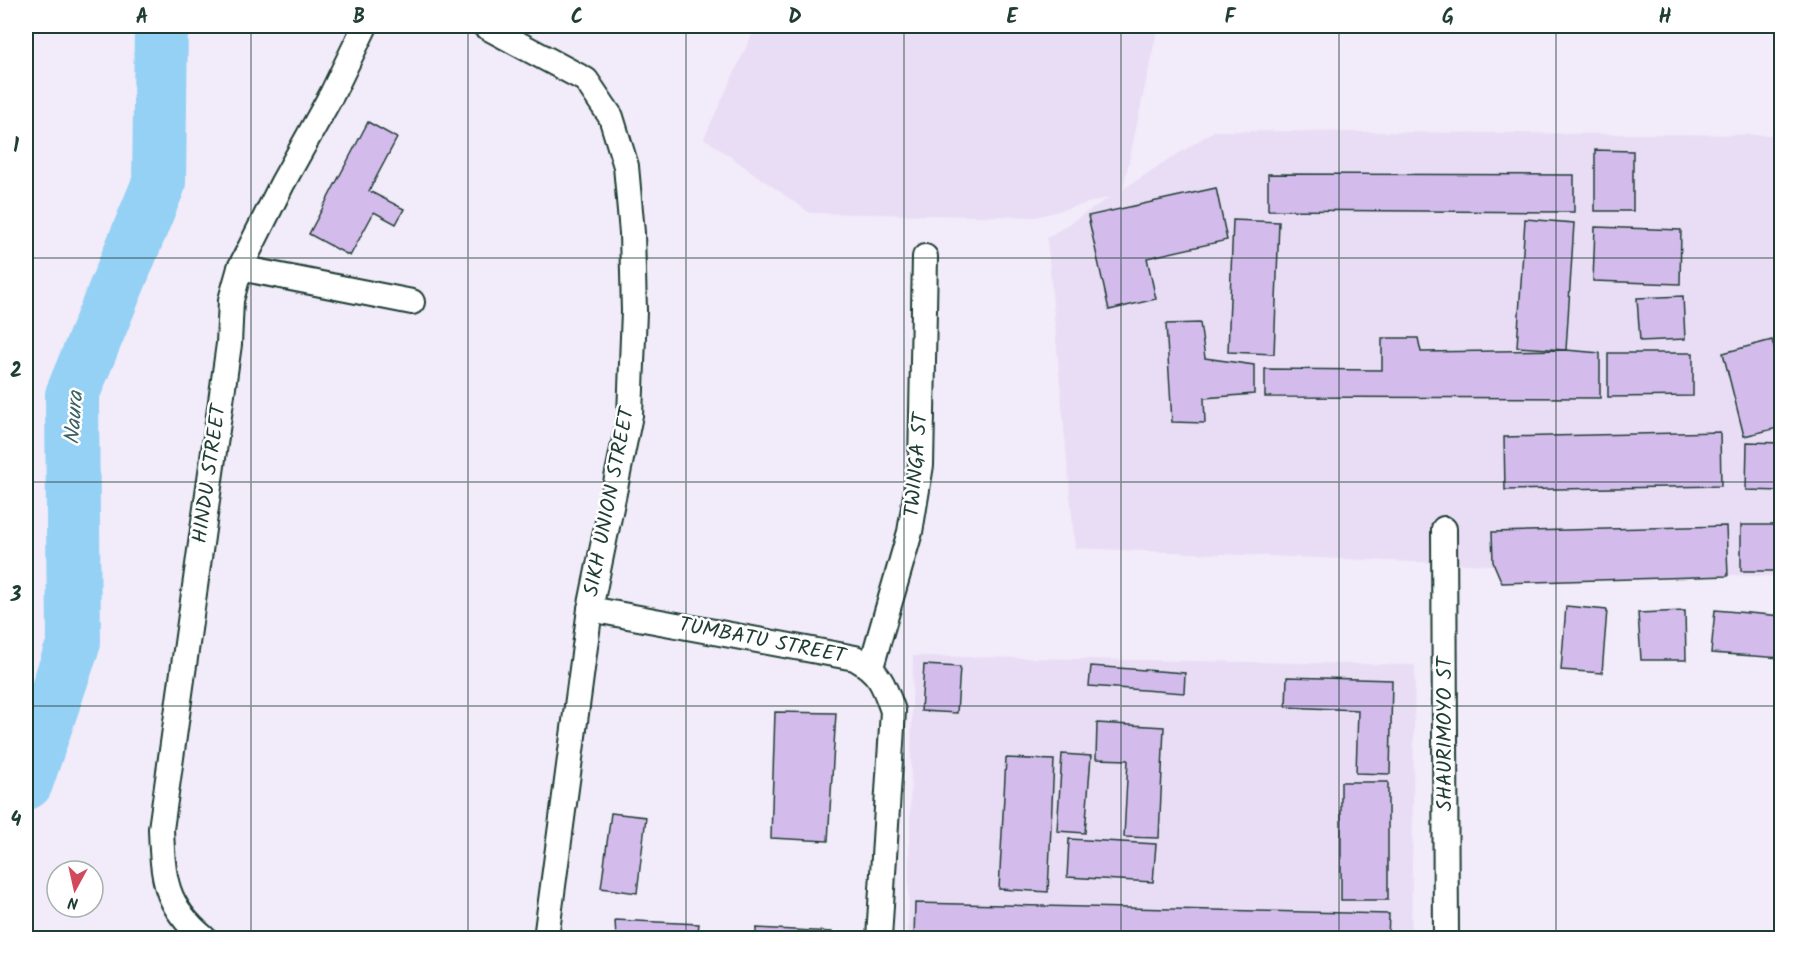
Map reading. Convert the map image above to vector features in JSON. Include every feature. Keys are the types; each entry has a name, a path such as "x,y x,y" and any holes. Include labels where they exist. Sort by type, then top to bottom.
{"street":[{"name":"HINDU STREET","path":"204,939 187,924 171,898 163,875 161,829 228,344 231,300 240,268 282,184 332,94 365,26"},
{"name":"SIKH UNION STREET","path":"485,26 586,80 611,117 626,166 632,233 634,311 630,415 590,609 546,939"},
{"name":"TWINGA ST","path":"871,667 910,532 921,465 926,257"},
{"path":"240,268 412,302"},
{"name":"SHAURIMOYO ST","path":"1444,529 1446,939"},
{"name":"TUMBATU STREET","path":"590,609 855,658 871,667 885,687 892,711 879,939"}],"shaded area":[{"path":"756,26 1158,26 1123,189 1214,131 1781,135 1781,577 1075,548 1047,238 1110,197 1036,217 810,213 704,138"},
{"path":"913,656 1415,665 1411,938 908,938"}],"building":[{"path":"368,122 397,138 369,191 404,209 396,224 374,212 350,256 309,234"},
{"path":"1595,150 1633,151 1633,211 1595,211"},
{"path":"1268,174 1574,175 1574,212 1268,210"},
{"path":"1216,188 1227,240 1147,258 1156,299 1109,310 1088,216"},
{"path":"1525,219 1574,223 1566,350 1517,347"},
{"path":"1233,220 1279,222 1274,354 1228,352"},
{"path":"1595,227 1681,230 1680,284 1593,281"},
{"path":"1683,296 1685,339 1640,341 1637,298"},
{"path":"1200,323 1205,358 1254,365 1254,394 1204,398 1205,423 1172,422 1166,324"},
{"path":"1382,338 1418,338 1421,352 1566,350 1600,353 1600,398 1265,397 1265,369 1382,370"},
{"path":"1772,340 1782,376 1782,427 1744,436 1723,353"},
{"path":"1608,353 1693,353 1693,396 1608,397"},
{"path":"1720,432 1721,486 1505,490 1504,437"},
{"path":"1747,442 1782,443 1782,491 1746,490"},
{"path":"1741,525 1782,525 1782,571 1741,571"},
{"path":"1726,526 1728,576 1502,583 1493,562 1492,532"},
{"path":"1566,606 1607,610 1602,673 1561,670"},
{"path":"1715,610 1782,616 1782,658 1711,653"},
{"path":"1685,611 1686,660 1641,660 1638,613"},
{"path":"924,665 960,667 957,713 921,711"},
{"path":"1091,666 1185,673 1184,693 1089,686"},
{"path":"1287,677 1392,680 1390,774 1356,773 1358,710 1286,707"},
{"path":"775,712 836,713 828,841 771,838"},
{"path":"1097,723 1164,727 1159,838 1124,837 1128,760 1096,759"},
{"path":"1062,754 1091,756 1085,833 1057,831"},
{"path":"1006,758 1054,760 1048,892 999,889"},
{"path":"1341,782 1388,782 1388,900 1341,900"},
{"path":"611,813 646,817 637,893 601,888"},
{"path":"1069,839 1156,844 1153,882 1067,877"},
{"path":"915,903 1389,914 1388,938 914,938"},
{"path":"615,920 699,924 697,938 616,938"},
{"path":"756,928 832,932 832,938 756,938"}],"waterway":[{"name":"Naura","path":"26,783 74,642 72,395 159,183 161,26"}]}
